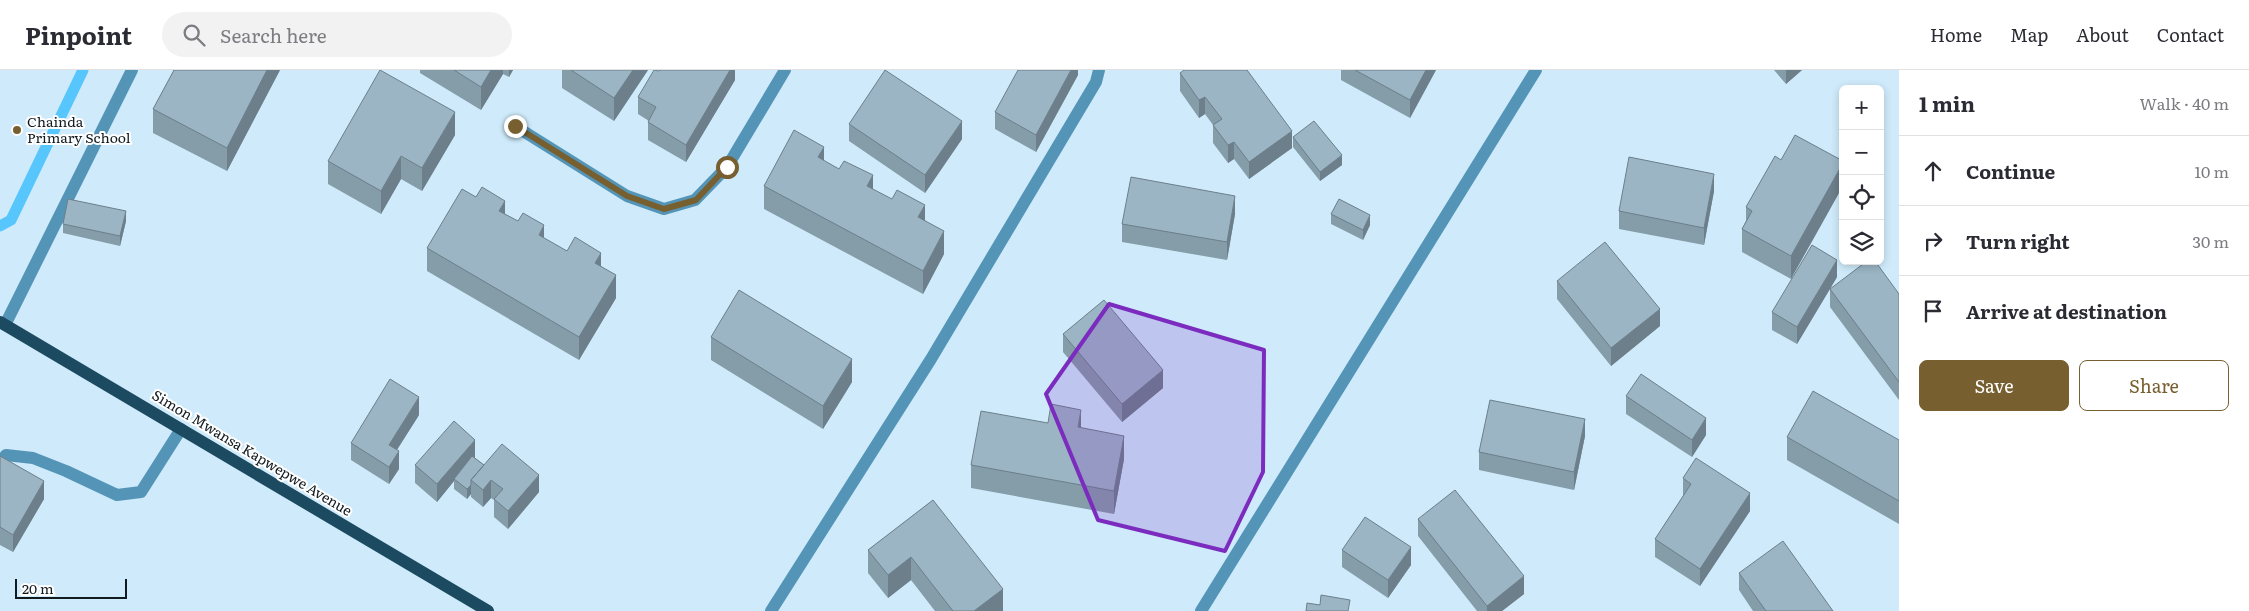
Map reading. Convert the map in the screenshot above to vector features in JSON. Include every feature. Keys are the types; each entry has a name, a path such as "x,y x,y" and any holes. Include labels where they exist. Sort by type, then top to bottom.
{"main road":[{"name":"Simon Mwansa Kapwepwe Avenue","path":"3,323 488,611"}],"street":[{"path":"3,323 132,70"},
{"path":"515,126 627,196 664,209 696,200 727,167 785,70"},
{"path":"771,611 931,359 1066,134 1096,82 1099,70"},
{"path":"1201,611 1536,70"},
{"path":"0,462 6,455 33,458 117,495 141,492 181,429"}],"highlighted area":[{"path":"1109,304 1264,350 1263,472 1225,551 1098,520 1046,394"}],"building":[{"path":"174,70 267,70 227,148 153,109"},
{"path":"380,70 455,112 422,168 401,156 381,191 328,161"},
{"path":"454,70 491,70 481,87"},
{"path":"571,70 633,70 614,98"},
{"path":"654,70 730,70 686,145 648,122 656,107 638,97"},
{"path":"885,70 962,121 925,175 849,124"},
{"path":"1018,70 1071,70 1036,135 995,112"},
{"path":"1184,70 1247,70 1292,131 1249,162 1234,142 1228,145 1213,125 1222,119 1205,97 1199,100 1180,73"},
{"path":"1355,70 1426,70 1410,100"},
{"path":"1314,121 1342,155 1320,172 1293,137"},
{"path":"794,130 824,147 818,157 839,169 844,161 873,175 867,186 892,199 897,190 925,205 918,217 944,231 923,271 764,186"},
{"path":"1795,135 1839,159 1839,170 1791,256 1742,229 1752,211 1746,207 1775,156 1781,160"},
{"path":"1629,157 1714,174 1704,228 1619,211"},
{"path":"1131,177 1235,196 1227,242 1122,224"},
{"path":"482,187 505,201 499,211 518,221 523,213 544,225 539,235 567,251 575,237 601,253 595,263 616,275 579,337 427,248 462,189 476,197"},
{"path":"68,199 126,211 120,236 63,224"},
{"path":"1339,199 1370,215 1363,230 1331,214"},
{"path":"1605,242 1660,309 1611,348 1557,281"},
{"path":"1812,245 1837,260 1797,327 1772,312"},
{"path":"1862,265 1878,265 1899,294 1899,382 1830,289"},
{"path":"739,290 852,359 823,406 711,337"},
{"path":"1104,300 1163,370 1122,404 1063,334"},
{"path":"1641,374 1706,418 1692,440 1626,396"},
{"path":"390,379 419,397 389,445 399,451 389,467 351,443"},
{"path":"1813,391 1899,440 1899,501 1787,437"},
{"path":"1490,400 1585,419 1574,472 1479,452"},
{"path":"1051,404 1081,410 1078,427 1124,436 1114,491 971,465 981,411 1048,423"},
{"path":"454,421 475,440 437,484 415,465"},
{"path":"502,444 539,475 508,511 494,499 503,489 491,480 483,490 471,480"},
{"path":"0,456 44,481 13,535 0,527"},
{"path":"472,456 484,465 471,480 471,485 467,489 454,479"},
{"path":"1696,458 1750,493 1700,569 1655,539 1691,484 1683,478"},
{"path":"1455,490 1524,576 1487,606 1418,519"},
{"path":"933,500 1003,589 974,611 953,611 911,557 888,575 868,550"},
{"path":"1365,517 1411,547 1388,580 1342,550"},
{"path":"1783,541 1833,611 1766,611 1739,573"},
{"path":"1321,595 1350,600 1348,611 1306,611 1307,603 1320,605"}],"waterway":[{"path":"0,226 11,220 83,70"}],"place":[{"name":"Chainda Primary School","path":"17,130"}],"route":[{"path":"515,126 627,196 664,209 696,200 727,167"}]}
